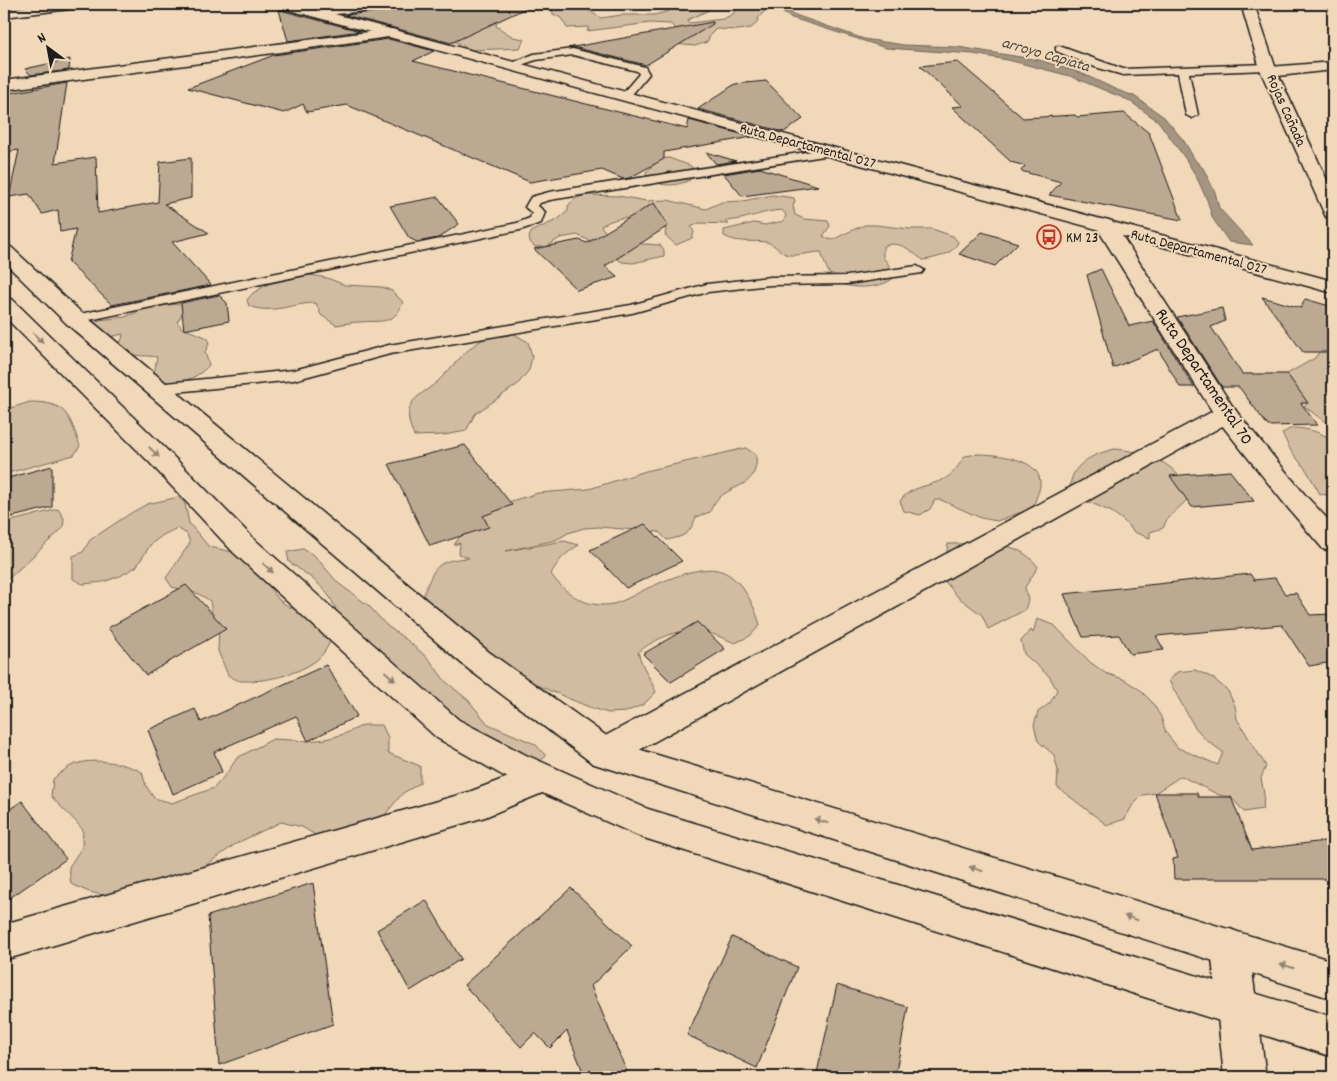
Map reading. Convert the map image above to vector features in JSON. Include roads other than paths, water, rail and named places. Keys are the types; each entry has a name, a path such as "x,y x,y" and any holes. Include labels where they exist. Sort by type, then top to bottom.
{"street":[{"path":"4,13 35,6 78,4"},
{"name":"Ruta Departamental 027","path":"283,4 1333,287"},
{"name":"Rojas Cañada","path":"1247,4 1268,70 1333,213"},
{"path":"4,85 390,33"},
{"path":"1268,70 1333,66"},
{"name":"Ruta Departamental 70","path":"1105,225 1226,414 1297,502 1333,542"},
{"path":"4,251 74,319 478,660 604,753 1333,980"},
{"path":"4,304 160,458 244,546 448,729 514,765 641,822 1333,1037"},
{"path":"604,753 1226,414"},
{"path":"4,942 473,806 542,778"},
{"path":"1230,948 1235,1006 1245,1077"}],"lane":[{"path":"317,13 403,4"},
{"path":"1059,49 1099,65 1123,72 1268,70"},
{"path":"512,66 534,57 573,52 641,69 644,74 624,96"},
{"path":"1183,71 1192,115"},
{"path":"74,319 520,226 536,220 538,212 531,207 535,200 548,196 832,152"},
{"path":"156,389 294,375 389,350 632,309 707,288 770,281 847,280 917,270"}],"place":[{"name":"KM 23","path":"1049,237"}],"water label":[{"name":"arroyo Capiata","path":"1046,53"}]}
